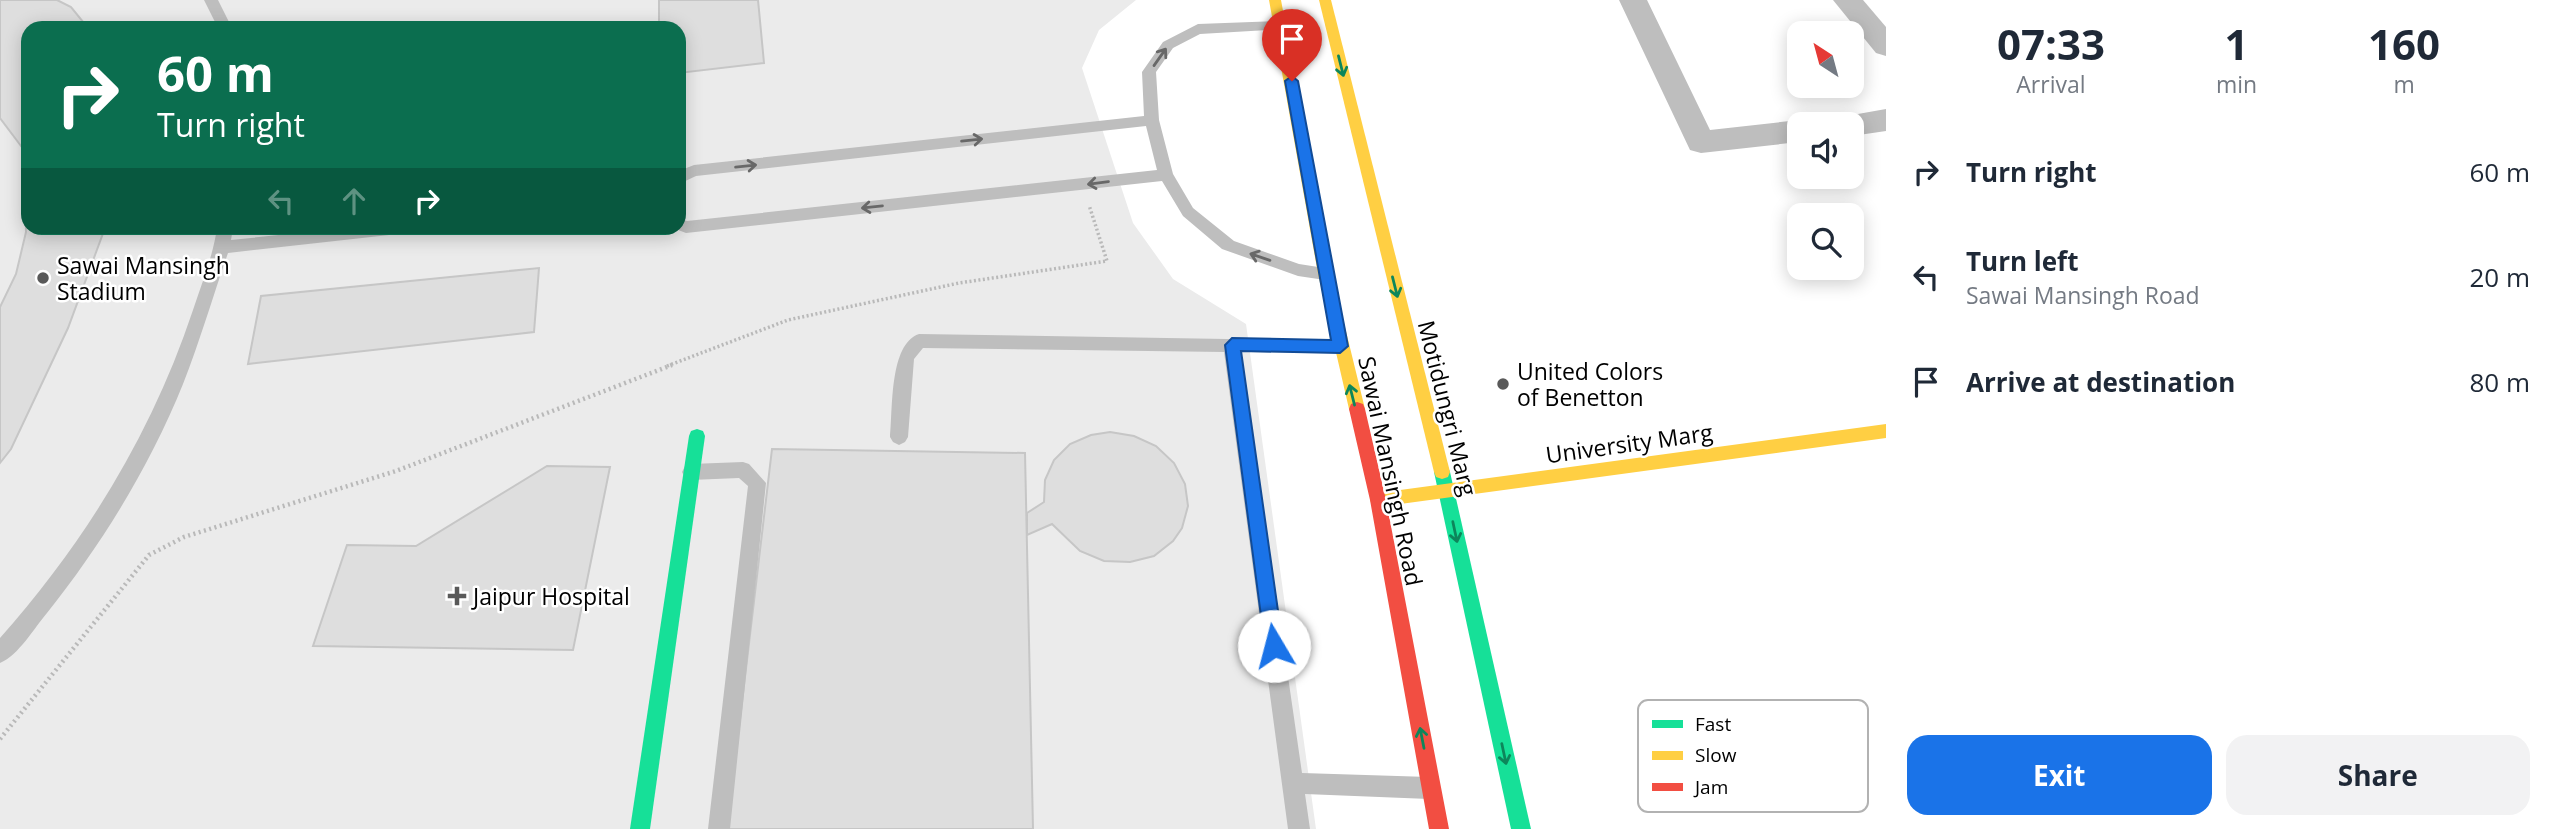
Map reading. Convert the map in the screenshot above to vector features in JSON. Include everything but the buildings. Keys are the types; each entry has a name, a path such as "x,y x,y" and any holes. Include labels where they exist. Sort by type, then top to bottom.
{"main road":[{"name":"Sawai Mansingh Road","path":"1275,0 1282,26 1325,274 1378,500 1439,829"},
{"name":"Motidungri Marg","path":"1325,0 1447,493 1521,829"},
{"name":"University Marg","path":"1378,500 1447,493 1886,431"},
{"path":"640,829 697,436"}],"street":[{"path":"1633,0 1701,142 1787,132"},
{"path":"1847,0 1886,46"},
{"path":"1864,123 1886,120"}],"lane":[{"path":"211,0 222,21"},
{"path":"1282,26 1198,29 1168,45 1149,72 1152,120 1166,175 1188,212 1228,245 1298,270 1325,274"},
{"path":"686,175 694,172 1152,120"},
{"path":"686,227 1166,175"},
{"path":"0,653 48,599 92,541 135,466 174,386 224,235"},
{"path":"222,247 333,235"},
{"path":"899,437 906,357 919,341 1340,346"},
{"path":"1232,345 1299,829"},
{"path":"691,472 743,470 757,483 719,829"},
{"path":"1293,783 1432,788"}],"path":[{"path":"0,739 149,555 184,537 396,471 788,320 959,282 1107,261 1083,185"}],"shaded area":[{"path":"0,0 1136,0 1099,30 1082,68 1133,223 1173,279 1246,324 1316,829 0,829"}],"traffic: fast":[{"path":"640,829 697,436"},
{"path":"1442,472 1521,829"}],"traffic: slow":[{"path":"1275,0 1325,274 1357,409"},
{"path":"1325,0 1442,472"},
{"path":"1378,500 1886,431"}],"traffic: jam":[{"path":"1357,409 1378,500 1439,829"}],"place":[{"name":"Sawai Mansingh Stadium","path":"43,278"},
{"name":"United Colors of Benetton","path":"1503,384"},
{"name":"Jaipur Hospital","path":"457,596"}],"route":[{"path":"1274,646 1232,345 1340,346 1292,81"}]}
